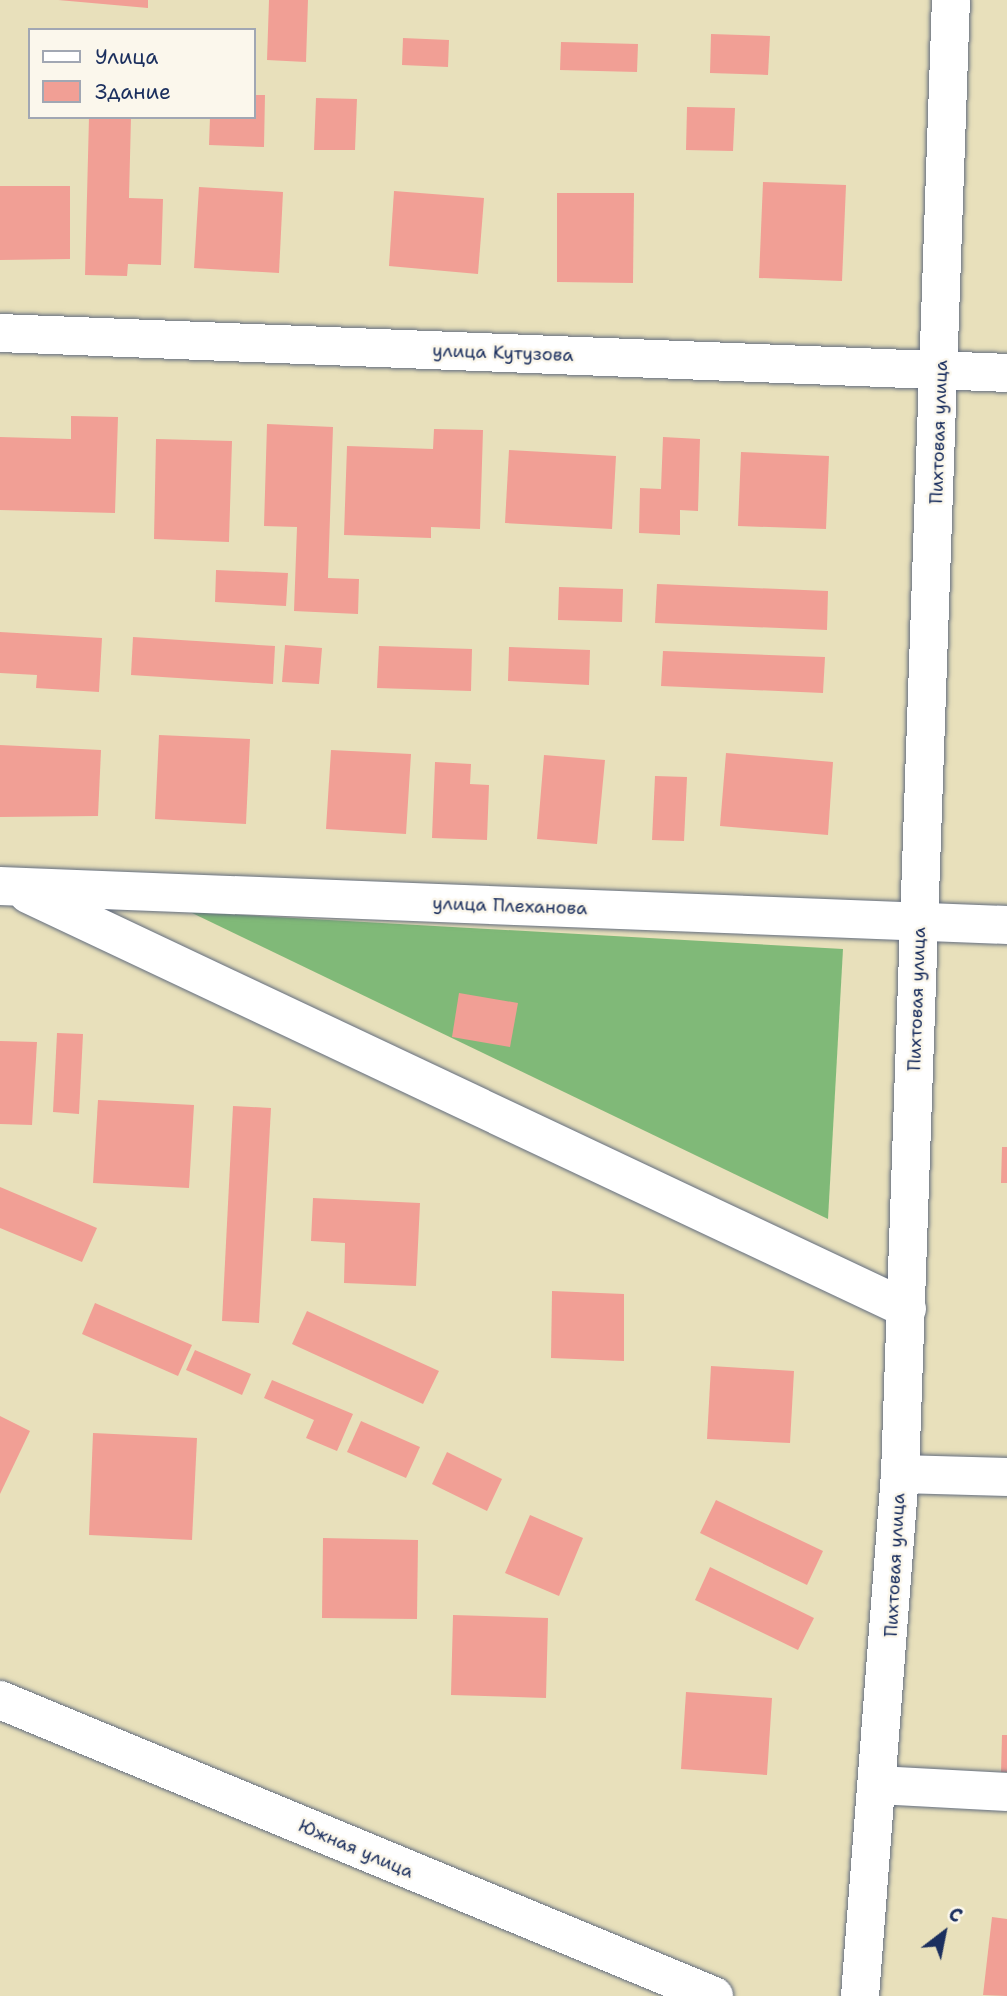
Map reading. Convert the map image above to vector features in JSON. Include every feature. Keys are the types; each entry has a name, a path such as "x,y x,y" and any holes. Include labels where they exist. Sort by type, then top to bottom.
{"street":[{"name":"Пихтовая улица","path":"860,1996 900,1474 941,371 951,0"},
{"name":"улица Кутузова","path":"0,333 1007,373"},
{"name":"улица Плеханова","path":"7,887 1007,925"},
{"name":"улица Плеханова","path":"7,887 906,1309"},
{"path":"900,1474 1007,1478"},
{"name":"Южная улица","path":"0,1700 714,1996"},
{"path":"878,1785 1007,1792"}],"green space":[{"path":"190,912 843,949 828,1219"}],"building":[{"path":"58,0 148,0 148,8"},
{"path":"269,0 308,0 306,62 267,60"},
{"path":"711,34 770,36 768,75 710,73"},
{"path":"403,38 449,40 448,67 402,65"},
{"path":"561,42 638,44 637,72 560,70"},
{"path":"256,95 265,95 264,147 209,145 210,119 256,119"},
{"path":"316,98 357,99 355,150 314,150"},
{"path":"687,107 735,108 733,151 686,150"},
{"path":"89,119 131,119 129,198 163,199 161,265 128,264 127,276 85,275"},
{"path":"763,182 846,185 842,281 759,278"},
{"path":"0,186 70,186 70,259 0,260"},
{"path":"199,187 283,192 279,273 194,268"},
{"path":"394,191 484,198 478,274 389,266"},
{"path":"557,193 634,193 633,283 557,282"},
{"path":"71,416 118,417 115,513 0,510 0,437 71,439"},
{"path":"267,424 333,427 328,578 359,579 358,614 294,611 297,527 264,526"},
{"path":"434,429 483,430 480,529 431,527 431,538 344,535 347,446 433,449"},
{"path":"663,437 700,439 698,511 680,510 680,535 639,533 640,488 661,489"},
{"path":"156,439 232,441 229,542 154,539"},
{"path":"509,450 616,456 612,529 505,523"},
{"path":"741,452 829,456 826,529 738,526"},
{"path":"216,570 288,573 286,606 215,602"},
{"path":"657,584 828,591 827,630 655,623"},
{"path":"559,587 623,589 622,622 558,620"},
{"path":"0,632 102,638 99,692 36,688 37,675 0,673"},
{"path":"133,637 275,646 273,684 131,675"},
{"path":"285,645 322,648 319,684 282,682"},
{"path":"379,646 472,649 471,691 377,688"},
{"path":"509,647 590,650 589,685 508,681"},
{"path":"663,651 825,657 823,693 661,686"},
{"path":"159,735 250,739 246,824 155,819"},
{"path":"0,745 101,750 98,816 0,817"},
{"path":"331,750 411,754 406,834 326,829"},
{"path":"726,753 833,762 828,835 720,826"},
{"path":"544,755 605,760 597,844 537,839"},
{"path":"435,762 471,764 470,784 489,785 487,840 432,838"},
{"path":"655,776 687,777 684,841 652,840"},
{"path":"459,993 518,1003 510,1047 452,1037"},
{"path":"57,1033 83,1034 79,1114 53,1112"},
{"path":"0,1041 37,1042 32,1125 0,1124"},
{"path":"98,1100 194,1105 189,1188 93,1183"},
{"path":"233,1106 271,1108 259,1323 222,1321"},
{"path":"1002,1147 1007,1147 1007,1183 1001,1183"},
{"path":"0,1187 97,1228 82,1262 0,1228"},
{"path":"313,1198 420,1203 416,1286 344,1283 345,1243 311,1241"},
{"path":"552,1291 624,1294 624,1361 551,1358"},
{"path":"95,1303 192,1345 178,1376 82,1334"},
{"path":"307,1311 439,1371 423,1404 292,1344"},
{"path":"195,1350 251,1374 242,1395 186,1370"},
{"path":"711,1366 794,1371 790,1443 707,1439"},
{"path":"272,1380 353,1414 337,1451 306,1438 314,1420 264,1398"},
{"path":"0,1416 30,1431 0,1494"},
{"path":"361,1421 420,1447 406,1478 347,1452"},
{"path":"93,1433 197,1438 192,1540 89,1535"},
{"path":"447,1452 502,1479 487,1511 432,1484"},
{"path":"716,1500 823,1551 807,1585 700,1533"},
{"path":"530,1515 583,1538 559,1596 505,1573"},
{"path":"323,1538 418,1540 417,1619 322,1618"},
{"path":"710,1567 814,1618 798,1650 695,1600"},
{"path":"453,1615 548,1618 546,1698 451,1695"},
{"path":"686,1692 772,1698 767,1775 681,1769"},
{"path":"1002,1735 1007,1735 1007,1772 1001,1772"},
{"path":"992,1917 1007,1919 1007,1996 983,1995"}]}
